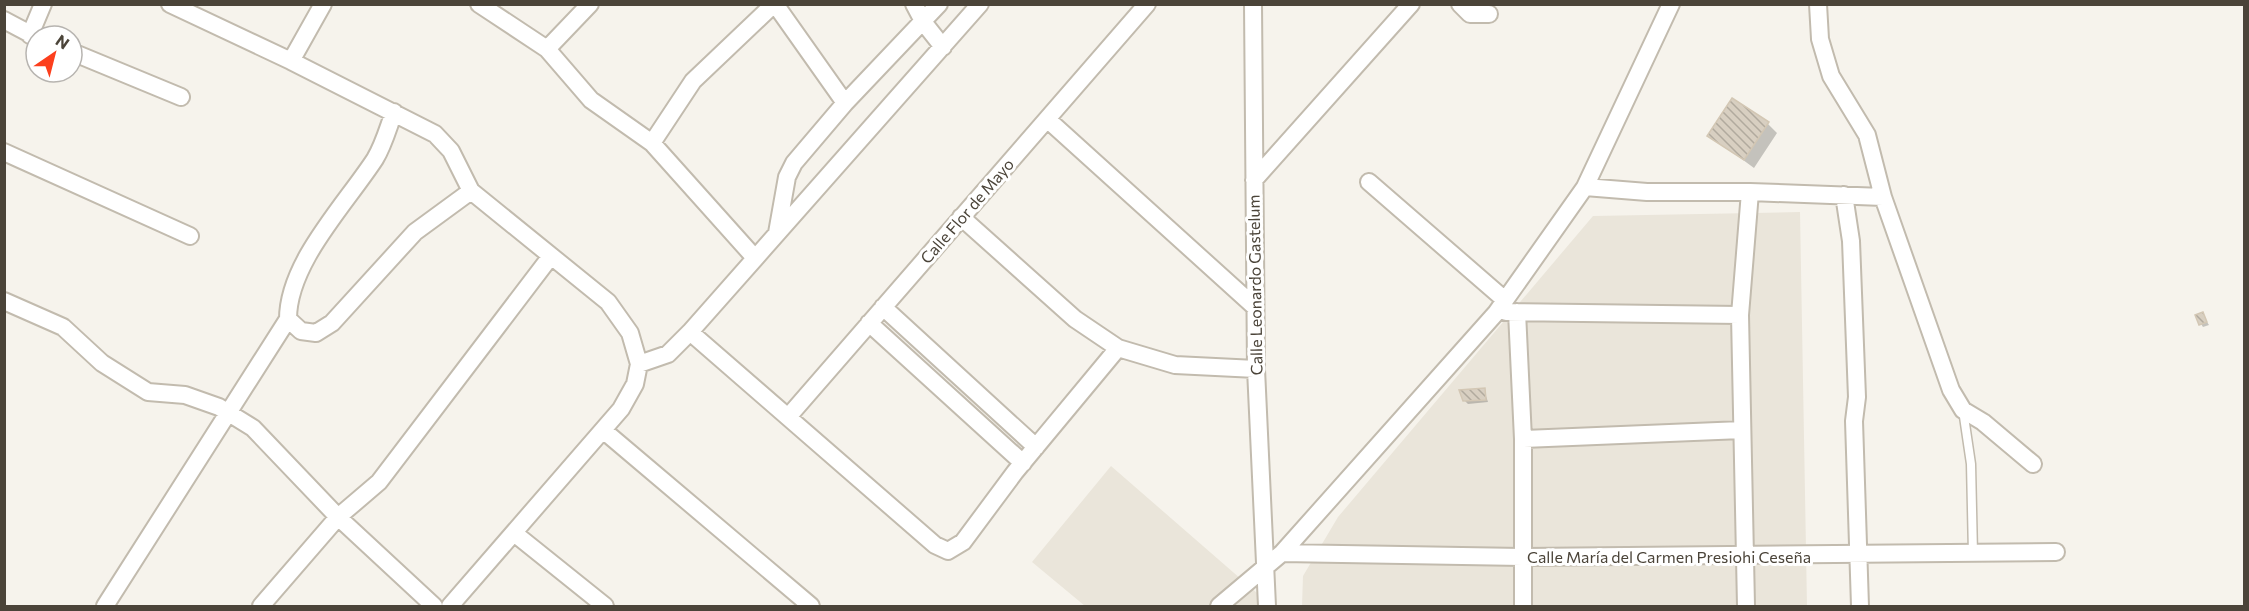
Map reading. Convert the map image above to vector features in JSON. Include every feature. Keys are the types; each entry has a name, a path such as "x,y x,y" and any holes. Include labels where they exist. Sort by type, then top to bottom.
{"street":[{"path":"37,24 43,4"},
{"path":"291,61 323,4"},
{"path":"479,4 495,9 548,49 591,100 652,143 755,258"},
{"path":"548,49 590,4"},
{"path":"652,143 693,81 774,4 845,103"},
{"path":"914,4 924,23 943,47"},
{"path":"776,235 787,177 794,163 845,103 924,23 939,4"},
{"path":"639,364 668,354 690,332 980,4"},
{"name":"Calle Flor de Mayo","path":"788,417 1147,4"},
{"name":"Calle Leonardo Gastelum","path":"1253,4 1256,369 1267,606"},
{"path":"1254,180 1411,4"},
{"path":"1460,4 1470,14 1489,14"},
{"path":"1219,606 1282,553 1506,308 1585,187 1671,4"},
{"path":"1818,4 1820,39 1831,76 1867,135 1883,196 1951,390 1963,410 1983,422 2033,464"},
{"path":"180,6 435,134 451,151 471,191 608,302 630,333 639,364 635,384 621,409 450,606"},
{"path":"4,20 24,31"},
{"path":"84,57 182,96"},
{"path":"105,606 288,319 288,299 301,267 376,156 394,112"},
{"path":"1047,119 1255,307"},
{"path":"4,152 190,236"},
{"path":"1369,182 1506,308 1523,439 1523,606"},
{"path":"1585,187 1647,192 1883,196"},
{"path":"288,319 301,331 316,333 332,324 416,232 471,191"},
{"path":"1746,606 1740,315 1750,192"},
{"path":"1844,195 1851,241 1857,397 1854,421 1860,606"},
{"path":"961,218 1075,319 1118,348 1175,365 1256,369"},
{"path":"261,606 338,517 379,482 551,256"},
{"path":"4,301 63,327 102,363 148,392 185,394 228,413 253,428 338,517 434,606"},
{"path":"883,307 1036,447"},
{"path":"1506,308 1740,315"},
{"path":"869,323 1023,463"},
{"path":"690,332 935,545 948,551 963,542 1023,463 1118,348"},
{"path":"603,430 811,606"},
{"path":"1523,439 1742,430"},
{"path":"514,533 605,606"},
{"name":"Calle María del Carmen Presiohi Ceseña","path":"1282,553 1522,557 1745,557 2056,552"}],"lane":[{"path":"1963,410 1971,464 1972,554"}],"shaded area":[{"path":"1800,212 1807,606 1302,606 1303,576 1338,517 1593,216"},
{"path":"1111,466 1272,606 1085,606 1032,562"}],"building":[{"path":"1732,98 1769,122 1744,160 1707,136"},
{"path":"2203,312 2207,322 2199,325 2195,315"},
{"path":"1485,388 1486,400 1463,401 1459,390"}]}
